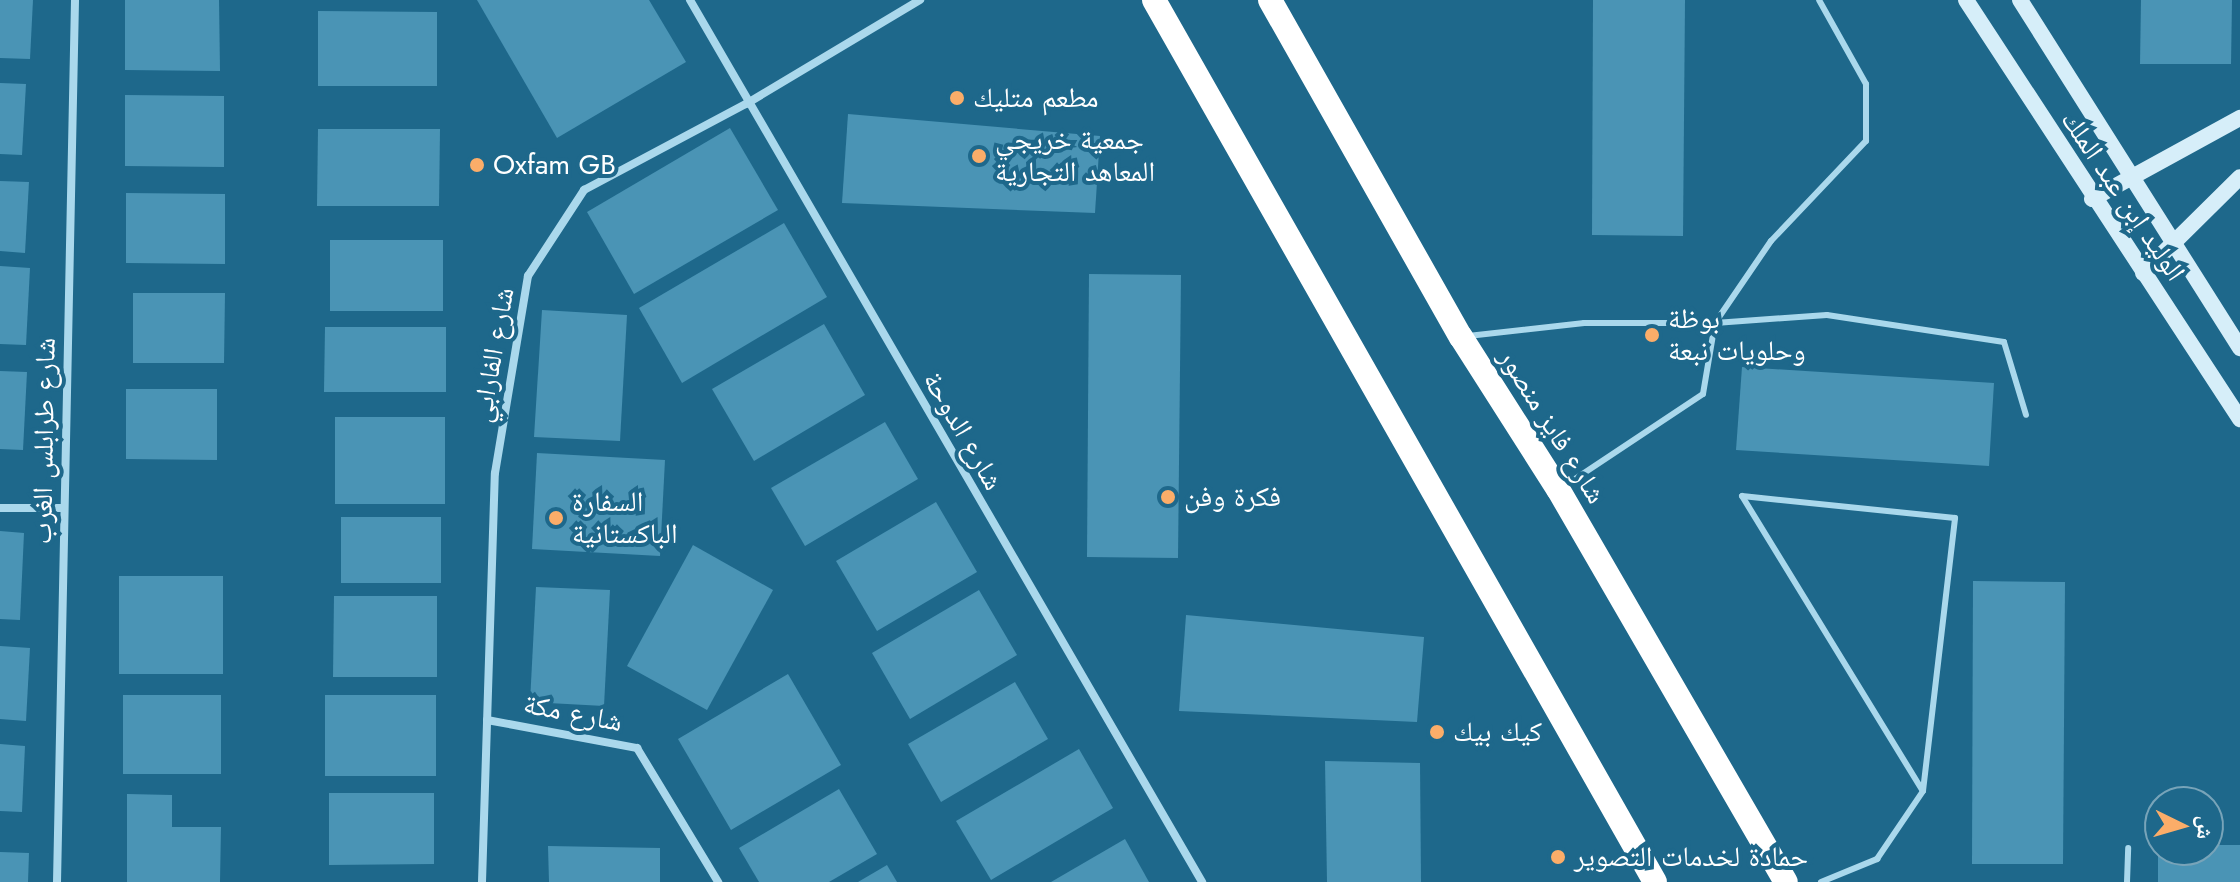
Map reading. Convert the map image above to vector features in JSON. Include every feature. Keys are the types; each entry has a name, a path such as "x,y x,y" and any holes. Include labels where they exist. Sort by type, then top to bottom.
{"highway":[{"path":"1154,0 1655,882"},
{"name":"شارع فايز منصور","path":"1270,0 1461,337 1558,489 1786,882"}],"main road":[{"name":"الوليد إبن عبد الملك","path":"1966,0 2092,199 2240,419"},
{"name":"الوليد إبن عبد الملك","path":"2020,0 2172,246 2240,348"},
{"path":"2092,199 2240,118"},
{"path":"2143,273 2240,177"}],"street":[{"name":"شارع طرابلس الغرب","path":"57,882 75,0"},
{"name":"شارع الدوحة","path":"690,0 746,104 1202,882"},
{"name":"شارع الفارابي","path":"482,882 495,473 528,276 584,190 746,104 920,0"},
{"path":"0,508 64,508"},
{"name":"شارع مكة","path":"487,720 637,748 718,882"}],"lane":[{"path":"1558,489 1703,394 1715,323 1771,241 1866,141 1866,84 1819,0"},
{"path":"1461,337 1584,323 1715,323 1827,315 2004,342 2026,415"},
{"path":"1821,882 1877,859 1923,791 1955,518 1742,496 1923,791"},
{"path":"2127,882 2128,848"}],"building":[{"path":"0,0 33,0 30,59 0,58"},
{"path":"125,0 219,0 220,71 125,70"},
{"path":"477,0 649,0 686,62 557,138"},
{"path":"1593,0 1685,0 1683,236 1592,235"},
{"path":"2141,0 2232,0 2231,64 2140,64"},
{"path":"318,11 437,12 437,86 318,86"},
{"path":"0,83 26,84 22,155 0,154"},
{"path":"125,95 224,96 224,167 125,166"},
{"path":"848,114 1100,136 1095,213 842,203"},
{"path":"730,128 778,210 634,294 587,212"},
{"path":"318,129 440,129 439,206 317,206"},
{"path":"0,181 29,182 25,253 0,251"},
{"path":"126,193 225,194 225,264 126,263"},
{"path":"784,223 827,297 682,383 639,308"},
{"path":"330,240 443,240 443,311 330,311"},
{"path":"0,266 30,268 26,345 0,344"},
{"path":"1089,274 1181,275 1178,558 1087,557"},
{"path":"133,293 225,293 224,363 133,363"},
{"path":"542,310 627,315 620,441 534,437"},
{"path":"824,324 865,395 754,461 712,389"},
{"path":"325,327 446,327 446,392 324,392"},
{"path":"1742,367 1994,383 1989,466 1736,450"},
{"path":"0,371 27,372 23,450 0,449"},
{"path":"126,389 217,389 217,460 126,459"},
{"path":"335,417 445,417 445,504 335,504"},
{"path":"885,422 918,479 805,546 771,488"},
{"path":"537,453 665,460 660,556 532,549"},
{"path":"936,502 977,572 877,631 836,561"},
{"path":"341,517 441,517 441,583 341,583"},
{"path":"0,531 24,533 20,620 0,619"},
{"path":"693,545 773,590 707,710 627,666"},
{"path":"119,576 223,576 223,674 119,674"},
{"path":"1973,581 2065,582 2063,864 1972,864"},
{"path":"536,587 610,590 604,706 530,702"},
{"path":"979,590 1017,655 910,719 872,653"},
{"path":"334,596 437,596 437,677 333,677"},
{"path":"1186,615 1424,637 1417,722 1179,711"},
{"path":"0,646 30,648 26,721 0,719"},
{"path":"788,674 841,765 731,830 678,739"},
{"path":"1015,682 1048,739 941,802 908,744"},
{"path":"123,695 221,695 221,774 123,774"},
{"path":"325,695 436,695 436,776 325,776"},
{"path":"0,744 25,746 22,812 0,811"},
{"path":"1079,749 1113,808 991,880 956,821"},
{"path":"1325,761 1420,763 1421,882 1327,882"},
{"path":"839,789 877,854 829,882 759,882 739,848"},
{"path":"329,793 434,793 434,864 329,865"},
{"path":"127,794 172,795 172,827 221,827 220,882 127,882"},
{"path":"1125,839 1149,882 1051,882"},
{"path":"2224,845 2240,845 2240,882 2158,882 2158,866 2224,866"},
{"path":"548,846 660,848 660,882 549,882"},
{"path":"0,852 29,853 28,882 0,882"},
{"path":"887,865 897,882 858,882"}],"place":[{"name":"مطعم متليك","path":"957,98"},
{"name":"جمعية خريجي المعاهد التجارية","path":"979,156"},
{"name":"Oxfam GB","path":"477,165"},
{"name":"بوظة وحلويات نبعة","path":"1652,335"},
{"name":"فكرة وفن","path":"1168,497"},
{"name":"السفارة الباكستانية","path":"556,518"},
{"name":"كيك بيك","path":"1437,732"},
{"name":"حمادة لخدمات التصوير","path":"1558,857"}]}
